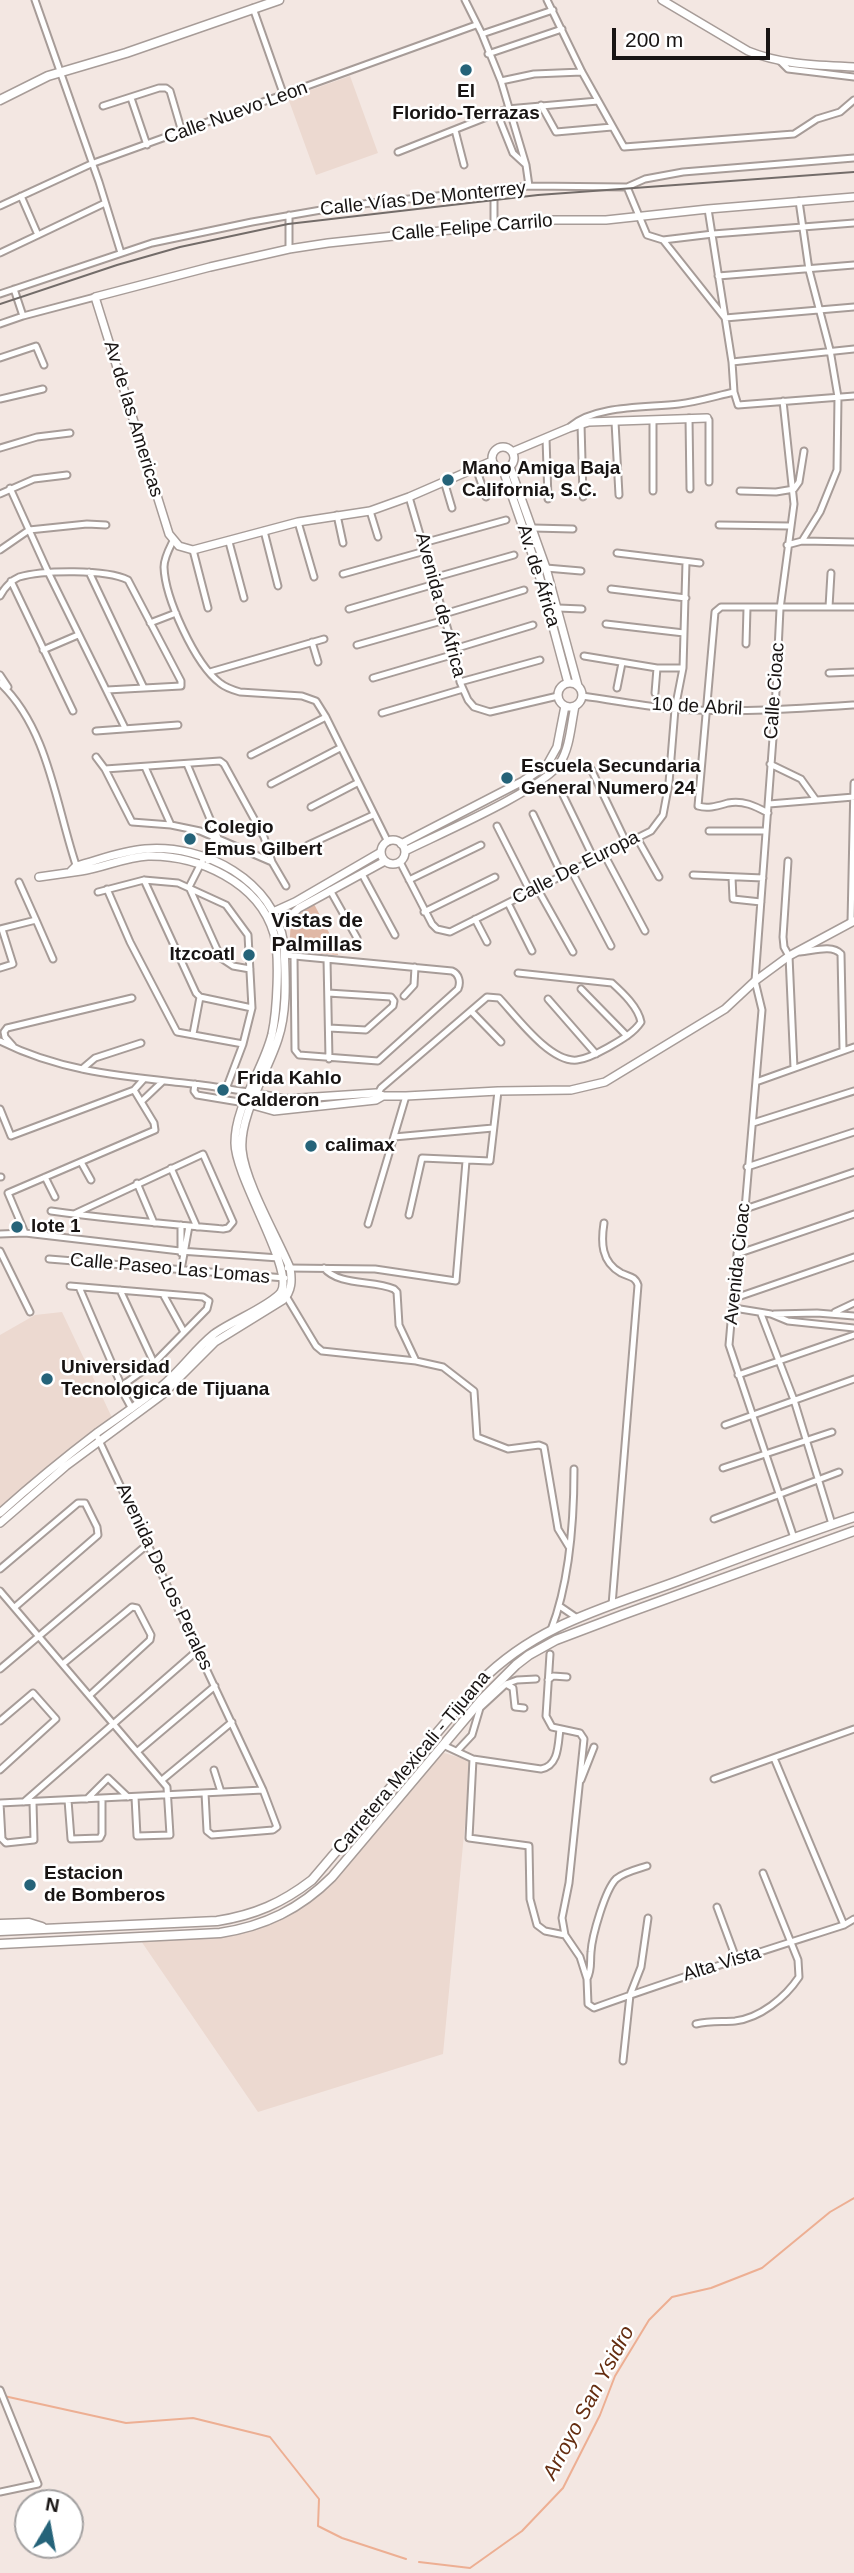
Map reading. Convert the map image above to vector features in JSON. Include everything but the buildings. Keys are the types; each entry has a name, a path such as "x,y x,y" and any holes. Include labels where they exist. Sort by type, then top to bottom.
{"main road":[{"path":"0,100 60,72 126,53 279,0"},
{"name":"Carretera Mexicali - Tijuana","path":"0,1931 217,1921 252,1914 280,1903 312,1880 488,1673 516,1650 577,1618 854,1517"},
{"name":"Carretera Mexicali - Tijuana","path":"0,1944 220,1933 247,1929 272,1920 305,1902 327,1882 443,1744 516,1665 556,1640 854,1531"},
{"path":"0,1924 29,1923 48,1929"}],"street":[{"path":"35,0 121,253"},
{"path":"465,0 501,81 526,165 529,186"},
{"path":"547,0 582,72 624,147 794,134 817,119 840,112 854,100"},
{"path":"662,0 748,51 780,61 854,67"},
{"path":"253,8 285,96"},
{"path":"482,34 553,10"},
{"name":"Calle Nuevo Leon","path":"0,206 91,164 476,25"},
{"path":"488,54 562,29"},
{"path":"780,61 788,69 854,77"},
{"path":"501,81 534,74 582,72"},
{"path":"103,106 166,88 170,91 183,132"},
{"path":"131,98 146,145"},
{"path":"398,152 508,109 598,101"},
{"path":"541,105 556,132 612,127"},
{"path":"497,113 513,153 526,165"},
{"path":"455,130 464,166"},
{"name":"Calle Vías De Monterrey","path":"0,294 175,237 289,215 393,199 494,192 529,186 627,187 645,179 683,172 854,158"},
{"path":"627,187 649,237 663,240 854,223"},
{"path":"494,192 494,225"},
{"path":"21,196 38,235"},
{"name":"Calle Felipe Carrilo","path":"95,297 289,249 384,236 544,220 606,220 854,197"},
{"path":"799,201 809,270 830,350 838,397 837,470 820,512 802,541"},
{"path":"0,253 105,203"},
{"path":"708,209 738,405 743,407 854,396"},
{"path":"289,215 289,249"},
{"path":"663,240 725,318"},
{"path":"718,276 854,265"},
{"path":"14,289 23,316"},
{"path":"0,324 95,297"},
{"name":"Av de las Americas","path":"95,297 173,541"},
{"path":"725,318 854,307"},
{"path":"0,358 36,346 44,365"},
{"path":"732,362 854,349"},
{"path":"0,399 43,389"},
{"path":"569,428 580,418 606,412 679,404 734,392"},
{"name":"Calle Cioac","path":"755,981 769,804 780,609 794,489 783,401"},
{"path":"689,418 690,489"},
{"path":"512,452 581,425 707,418 709,482"},
{"path":"653,420 653,491"},
{"path":"615,422 619,495"},
{"path":"581,425 583,497"},
{"path":"0,448 37,437 70,433"},
{"path":"546,438 548,499"},
{"path":"506,447 512,452 514,460 507,469 496,467 492,461 492,453 498,448 506,447"},
{"path":"740,491 776,492 794,489 799,482 804,451"},
{"path":"387,842 316,701 310,698 240,692 219,682 181,627 168,587 164,564 173,541 193,550 298,522 370,511 492,461"},
{"path":"476,468 486,497"},
{"path":"403,847 504,801 554,772 562,761 575,706 582,696 533,528 507,469"},
{"name":"Av. de África","path":"507,469 542,584 568,683"},
{"path":"0,494 34,479 67,475"},
{"path":"444,481 452,508"},
{"path":"10,488 78,635 125,728"},
{"name":"Avenida de África","path":"409,497 455,652 460,682 474,707 499,712 558,696"},
{"path":"370,511 377,537"},
{"path":"337,515 343,543"},
{"path":"423,543 506,520"},
{"path":"298,522 314,577"},
{"path":"0,550 29,530 88,524 106,525"},
{"path":"719,525 790,526"},
{"path":"533,528 573,529"},
{"path":"264,531 278,586"},
{"path":"787,545 802,541 854,542"},
{"path":"229,542 244,598"},
{"path":"193,550 208,608"},
{"path":"344,574 425,551"},
{"path":"617,552 700,563"},
{"path":"349,609 514,555"},
{"name":"Calle De Europa","path":"400,862 432,924 443,932 450,932 651,831 663,815 669,783 675,709 683,668 686,562"},
{"path":"546,568 581,571"},
{"path":"89,572 144,688"},
{"path":"0,596 11,581 20,577 89,572 128,580 181,681 181,686 107,690"},
{"path":"829,607 831,573"},
{"path":"11,581 73,711"},
{"path":"611,589 686,598"},
{"path":"357,645 524,590"},
{"path":"768,813 751,804 738,802 718,807 698,806 705,710 717,609 854,607"},
{"path":"558,608 582,609"},
{"path":"747,608 747,644"},
{"path":"150,623 176,613"},
{"path":"606,624 684,633"},
{"path":"373,678 533,625"},
{"path":"43,650 78,635"},
{"path":"211,672 324,639"},
{"path":"312,642 318,662"},
{"path":"584,656 657,668 683,668"},
{"path":"460,682 540,660"},
{"path":"617,688 622,663"},
{"path":"655,693 657,668"},
{"path":"829,673 854,672"},
{"path":"0,675 37,736 51,776 75,870"},
{"path":"0,683 11,693"},
{"path":"280,925 299,908 385,861 395,864 400,862 403,847 547,765 557,747 565,706 558,696 560,689 568,683 578,686"},
{"path":"383,713 463,689"},
{"name":"10 de Abril","path":"582,696 675,709 705,710 775,711 854,705"},
{"path":"565,706 575,706"},
{"path":"251,755 326,717"},
{"path":"96,730 178,725"},
{"path":"271,784 340,748"},
{"path":"96,757 132,822 171,825 216,835 250,854 272,862"},
{"path":"105,769 220,761 264,837 272,862 286,886"},
{"path":"187,764 216,835 189,887"},
{"path":"771,764 801,779 816,800"},
{"path":"145,767 171,825"},
{"path":"591,769 626,842"},
{"path":"311,807 357,783"},
{"path":"0,1041 44,1061 82,1069 285,1099 571,1090 605,1082 725,1009 755,981 793,955 853,922 854,783"},
{"path":"563,795 594,859"},
{"path":"769,804 853,797"},
{"path":"533,814 562,875"},
{"path":"308,845 373,815"},
{"path":"497,826 530,891"},
{"path":"709,831 766,831"},
{"path":"638,838 659,877"},
{"path":"274,912 381,852 387,842 395,840 403,847"},
{"path":"409,880 481,845"},
{"path":"75,870 145,849 174,850 206,857 254,885 274,912 280,925 284,955 282,1025 236,1133 238,1164 286,1268 286,1296 316,1346 322,1351 416,1361 443,1367 474,1391 475,1433 481,1440 508,1449 539,1445 544,1447 558,1529 569,1547"},
{"path":"381,852 385,861"},
{"path":"604,854 645,931"},
{"path":"39,877 147,856 201,867 239,884 248,892 274,933 277,994 273,1026 253,1093"},
{"path":"788,861 782,937 784,947 793,955 794,1069"},
{"path":"571,870 611,946"},
{"path":"362,874 395,934"},
{"path":"693,875 763,878"},
{"path":"424,912 495,877"},
{"path":"732,877 733,899 761,902"},
{"path":"144,880 196,993 200,997 252,1008"},
{"path":"98,892 144,880 167,881 189,887 217,899 233,912 248,935 252,1008 243,1044 226,1089"},
{"path":"19,882 53,959"},
{"path":"189,887 221,958 233,966 250,969"},
{"path":"537,887 573,952"},
{"path":"107,889 130,942 177,1032 243,1044"},
{"path":"330,890 357,938"},
{"path":"508,903 532,951"},
{"path":"0,968 13,964 1,929 36,919"},
{"path":"475,919 487,942"},
{"path":"793,955 832,948 841,954 843,1050"},
{"path":"284,955 455,972 460,983 458,989 380,1059 373,1062 299,1055 295,1050 294,956"},
{"path":"327,958 329,1059"},
{"path":"404,996 414,985 415,967"},
{"path":"195,1084 194,1091 197,1095 274,1111 379,1096 471,1011 487,997 493,996 499,998 552,1053 565,1059 577,1060 596,1054 627,1036 641,1022 640,1016 624,993 612,983 518,973"},
{"name":"Avenida Cioac","path":"755,981 762,1010 757,1082 729,1345 794,1538"},
{"path":"581,989 627,1036"},
{"path":"328,993 391,997 394,1001 393,1006 366,1030 329,1028"},
{"path":"193,1034 200,997"},
{"path":"14,1048 5,1037 7,1028 132,998"},
{"path":"548,999 596,1054"},
{"path":"471,1011 501,1041"},
{"path":"82,1069 95,1058 141,1043"},
{"path":"757,1082 854,1047"},
{"path":"1,1109 11,1136 134,1090 144,1080"},
{"path":"142,1101 162,1082"},
{"path":"25,1233 8,1193 155,1130 154,1123 134,1090"},
{"path":"409,1215 422,1158 489,1161 498,1091"},
{"path":"753,1122 854,1091"},
{"path":"368,1224 406,1096"},
{"path":"394,1137 492,1128"},
{"path":"747,1167 854,1132"},
{"path":"51,1211 74,1214 154,1223 197,1227 223,1229 231,1226 231,1217 202,1153 74,1214"},
{"path":"286,1268 385,1269 456,1281 466,1161"},
{"path":"81,1162 90,1180"},
{"path":"171,1168 197,1227"},
{"path":"745,1209 854,1172"},
{"path":"45,1177 55,1197"},
{"path":"137,1183 154,1223"},
{"path":"737,1254 854,1214"},
{"path":"604,1223 601,1240 603,1253 613,1268 634,1278 638,1285 612,1605"},
{"path":"181,1225 183,1252"},
{"path":"181,1270 189,1226"},
{"path":"0,1234 25,1233 183,1252 282,1258"},
{"path":"0,1251 30,1312"},
{"path":"735,1298 854,1257"},
{"name":"Calle Paseo Las Lomas","path":"49,1259 288,1278"},
{"path":"324,1268 329,1274 339,1278 394,1289 397,1292 399,1325 416,1361"},
{"path":"137,1409 211,1337 278,1296 288,1278"},
{"path":"70,1286 203,1297 209,1301 207,1309 154,1363 122,1383"},
{"path":"79,1287 122,1383 137,1409"},
{"path":"120,1290 154,1363"},
{"path":"163,1294 184,1332"},
{"path":"0,1513 98,1437 175,1384 215,1342 286,1296"},
{"path":"832,1313 854,1303"},
{"path":"734,1308 761,1314 854,1315"},
{"path":"761,1314 794,1400 832,1524"},
{"path":"771,1314 788,1321 854,1328"},
{"path":"738,1375 854,1335"},
{"path":"725,1424 854,1379"},
{"path":"723,1468 832,1432"},
{"path":"0,1523 98,1437"},
{"name":"Avenida De Los Perales","path":"98,1437 264,1790 277,1827 273,1830 212,1835 207,1830 205,1793"},
{"path":"551,1630 561,1606 574,1516 574,1469"},
{"path":"714,1520 839,1472"},
{"path":"0,1569 78,1503 85,1503 98,1535 15,1608"},
{"path":"0,1669 148,1544"},
{"path":"0,1591 162,1780 169,1795 170,1835 139,1837 132,1797 108,1778 87,1799"},
{"path":"561,1606 577,1618"},
{"path":"64,1663 132,1608 137,1608 151,1635 150,1640 90,1695"},
{"path":"24,1802 198,1650"},
{"path":"550,1654 546,1716 552,1727 583,1735 569,1883 563,1912 565,1935 580,1957 587,1979"},
{"path":"548,1680 553,1676 567,1677"},
{"path":"457,1751 472,1735 480,1708 506,1684 517,1680 536,1679"},
{"path":"506,1684 513,1688 515,1707 524,1708"},
{"path":"138,1751 215,1686"},
{"path":"0,1721 33,1693 57,1719 0,1770"},
{"path":"162,1780 232,1722"},
{"path":"714,1779 854,1729"},
{"path":"443,1744 473,1759 548,1768 555,1756 560,1730"},
{"path":"580,1782 594,1747"},
{"path":"774,1758 844,1925"},
{"path":"473,1759 469,1838 529,1846 530,1899 537,1925 545,1931 565,1935"},
{"path":"214,1770 221,1792"},
{"path":"33,1802 34,1840 6,1843 2,1839 0,1803 264,1790"},
{"path":"68,1800 70,1836 73,1839 86,1839 102,1837 102,1798"},
{"path":"587,1979 591,1968 593,1937 610,1888 620,1876 647,1866"},
{"path":"696,2024 739,2021 778,2001 799,1977 798,1960 763,1873"},
{"path":"717,1907 737,1961"},
{"path":"623,2061 630,1995 641,1968 648,1917"},
{"name":"Alta Vista","path":"587,1979 588,2004 594,2008 689,1974 844,1925 854,1919"},
{"path":"0,2390 3,2407 38,2484 0,2492"}],"shaded area":[{"path":"350,76 378,153 316,175 288,98"},
{"path":"314,904 338,955 289,951 291,920"},
{"name":"Universidad Tecnologica de Tijuana","path":"62,1312 115,1424 0,1515 0,1335 35,1315"},
{"path":"441,1752 471,1761 443,2054 258,2112 139,1938 248,1929 307,1900"}],"waterway":[{"name":"Arroyo San Ysidro","path":"419,2562 470,2568 522,2531 563,2488 600,2415 615,2376 649,2320 672,2297 711,2288 762,2268 830,2212 854,2198"},
{"name":"Arroyo San Ysidro","path":"4,2396 126,2423 193,2418 270,2437 319,2499 318,2526 342,2538 406,2559"}],"railway":[{"path":"0,304 180,247 288,224 538,195 854,172"}],"place":[{"name":"El Florido-Terrazas","path":"466,70"},
{"name":"Mano Amiga Baja California, S.C.","path":"448,480"},
{"name":"Escuela Secundaria General Numero 24","path":"507,778"},
{"name":"Colegio Emus Gilbert","path":"190,839"},
{"name":"Itzcoatl","path":"249,955"},
{"name":"Frida Kahlo Calderon","path":"223,1090"},
{"name":"calimax","path":"311,1146"},
{"name":"lote 1","path":"17,1227"},
{"name":"Universidad Tecnologica de Tijuana","path":"47,1379"},
{"name":"Estacion de Bomberos","path":"30,1885"}],"district":[{"name":"Vistas de Palmillas","path":"317,933"}]}
